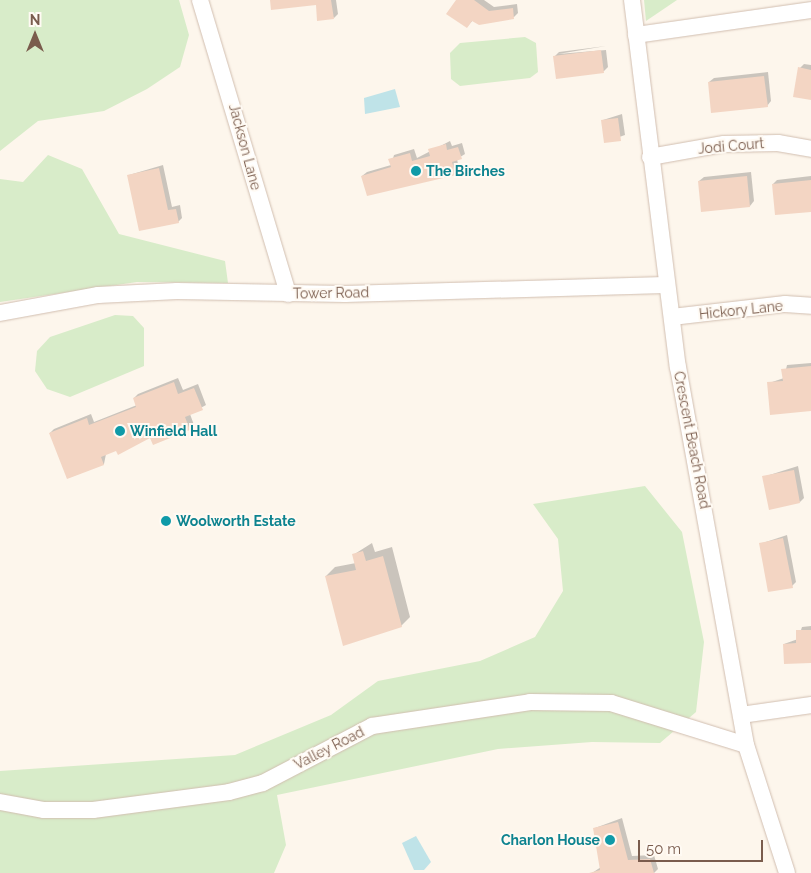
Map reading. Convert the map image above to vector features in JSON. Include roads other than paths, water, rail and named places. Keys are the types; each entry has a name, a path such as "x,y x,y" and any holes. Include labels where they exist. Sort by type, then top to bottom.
{"street":[{"name":"Jackson Lane","path":"200,0 288,294"},
{"name":"Crescent Beach Road","path":"632,0 665,285 746,745 787,873"},
{"path":"636,35 811,10"},
{"name":"Jodi Court","path":"650,157 724,144 778,143 811,150"},
{"name":"Tower Road","path":"0,313 98,295 176,291 288,294 665,285"},
{"name":"Hickory Lane","path":"672,317 811,306"},
{"name":"Valley Road","path":"0,802 44,810 93,810 229,792 262,782 372,726 530,702 610,703 746,745"},
{"path":"742,715 811,705"}],"water":[{"path":"395,89 400,107 365,114 364,98"},
{"path":"416,836 431,862 424,870 414,870 402,843"}],"place":[{"name":"The Birches","path":"416,171"},
{"name":"Winfield Hall","path":"120,431"},
{"name":"Woolworth Estate","path":"166,521"},
{"name":"Charlon House","path":"610,840"}]}
